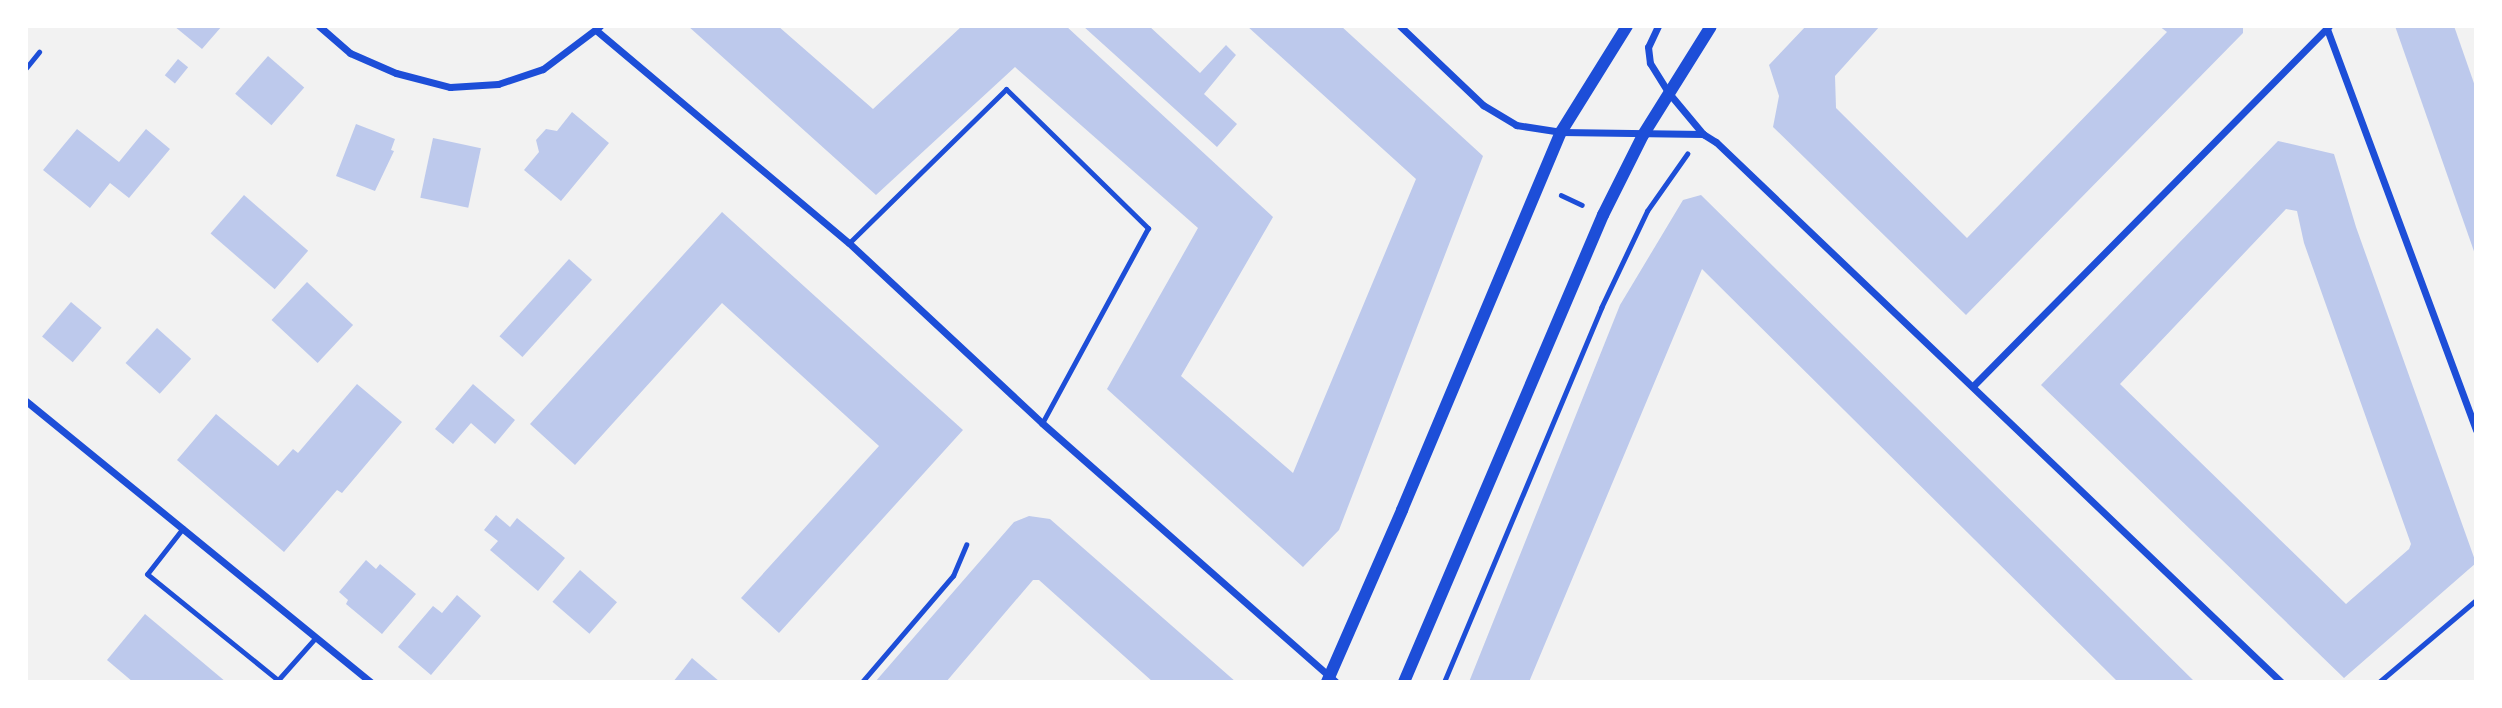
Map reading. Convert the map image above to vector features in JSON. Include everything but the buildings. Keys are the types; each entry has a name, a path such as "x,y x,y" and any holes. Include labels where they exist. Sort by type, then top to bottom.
{"street":[{"path":"319,26 350,53 396,73 450,87 498,84 543,69 598,29 849,243 1042,423 1331,680 1561,132 1627,26"},
{"path":"1400,26 1483,105 1504,120 1526,128 1643,135 1703,134"},
{"path":"1658,26 1650,40 1648,54 1668,92 1703,134 1725,150 2281,682"},
{"path":"1404,682 1603,215 1643,135 1711,26"},
{"path":"1973,386 2327,27 2476,430"},
{"path":"26,401 371,682"}],"lane":[{"path":"26,68 39,52"},
{"path":"849,243 1006,89 1148,228 1042,423"},
{"path":"183,528 147,574 278,681 316,637"},
{"path":"2379,682 2476,600"}],"path":[{"path":"1444,682 1629,246 1660,188 1703,134"},
{"path":"1539,184 1603,215"},
{"path":"862,682 953,576 965,545"}]}
